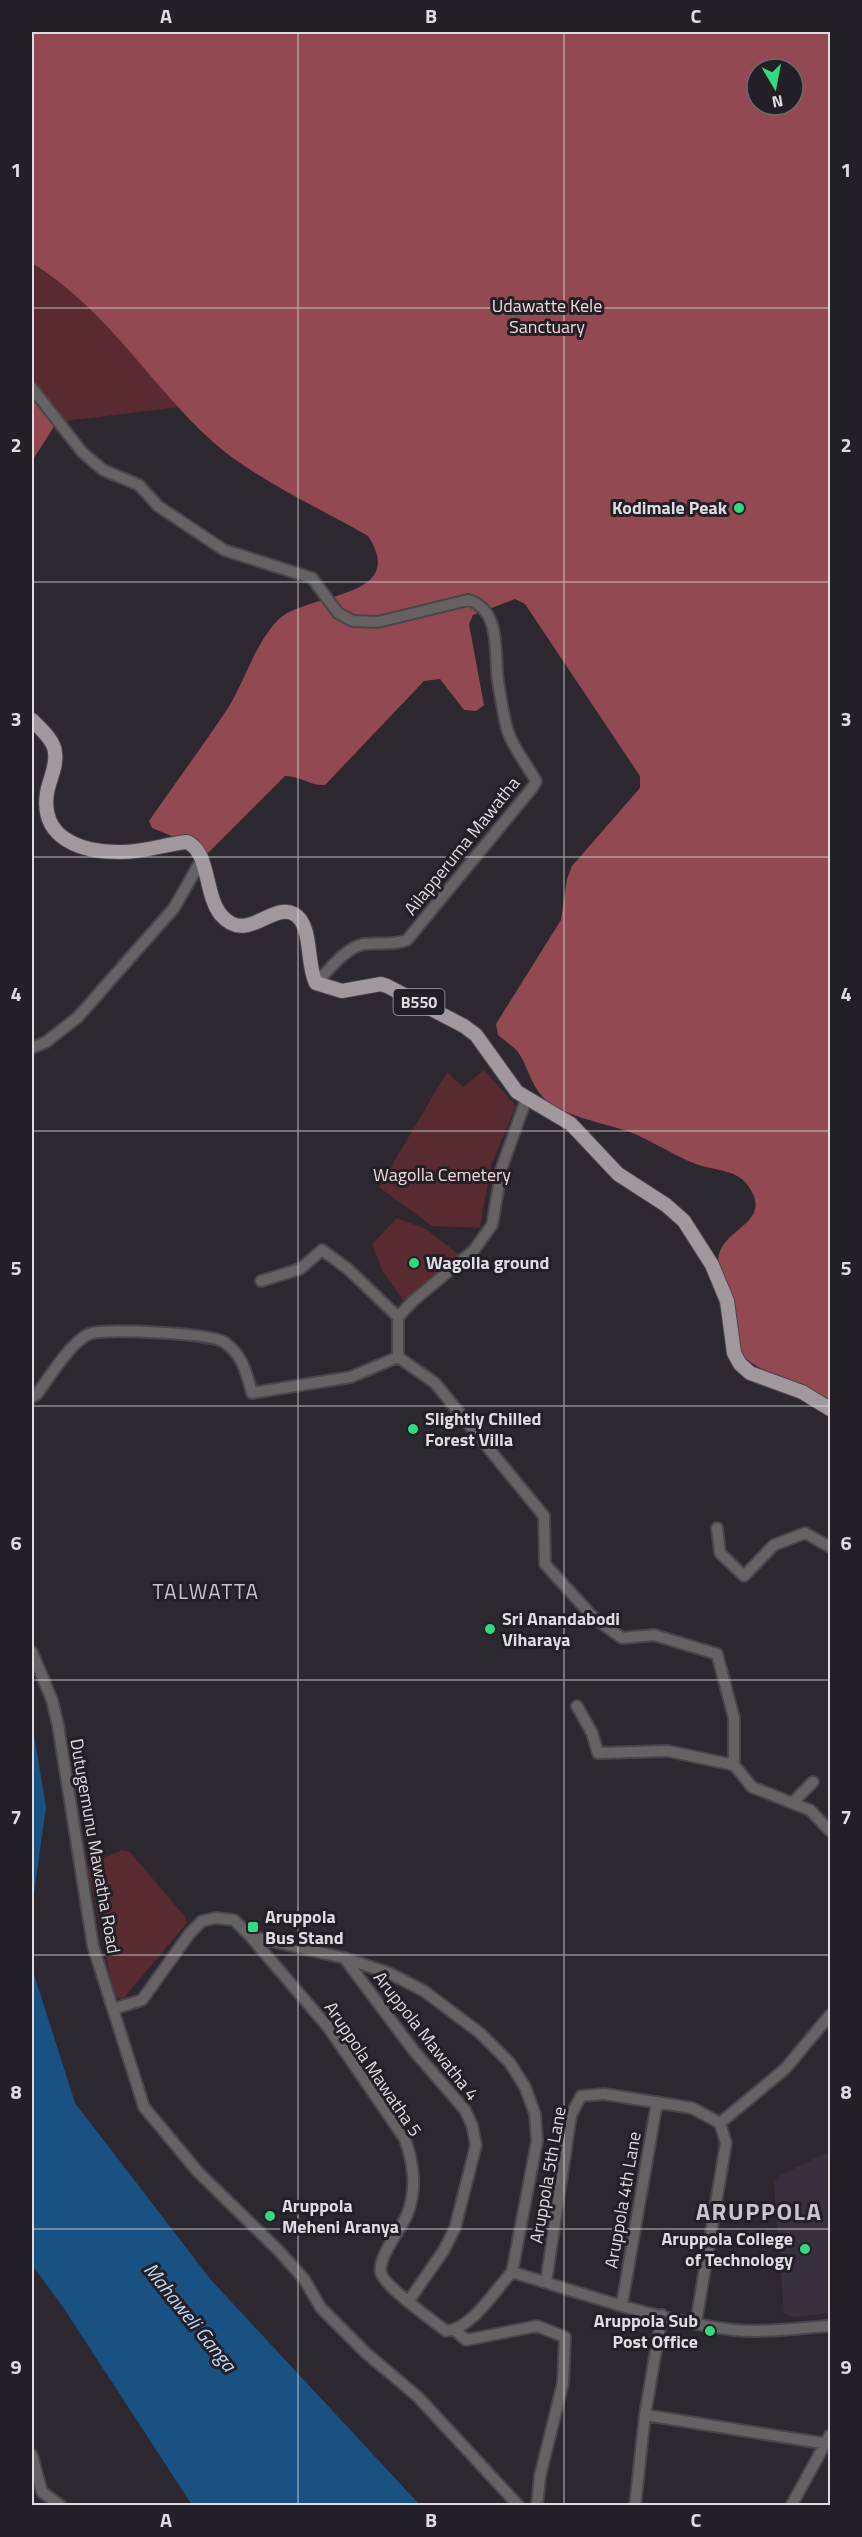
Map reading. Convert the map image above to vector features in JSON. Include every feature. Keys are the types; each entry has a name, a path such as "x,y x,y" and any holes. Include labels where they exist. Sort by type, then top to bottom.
{"main road":[{"path":"32,720 56,751 46,805 49,823 60,837 74,845 96,851 122,853 187,842 194,845 202,859 212,902 222,917 232,923 248,926 281,913 294,914 298,918 307,939 309,966 316,983"},
{"name":"B550","path":"316,983 342,991 381,984 464,1026 484,1045 510,1085 571,1124 618,1174 666,1205 684,1221 712,1265 724,1292 734,1353 744,1369 802,1392 831,1409"}],"street":[{"name":"Ailapperuma Mawatha","path":"32,388 82,452 103,470 139,485 158,506 224,550 304,573 312,578 338,613 353,621 378,622 468,600 476,602 491,621 494,631 498,680 509,734 536,781 533,788 407,940 396,944 364,944 353,948 316,983"},
{"path":"32,1048 46,1042 78,1017 174,908 202,859"},
{"path":"398,1357 398,1317 413,1301 474,1250 492,1225 502,1167 527,1097"},
{"path":"261,1281 300,1269 322,1250 348,1269 398,1317"},
{"path":"32,1397 37,1394 72,1348 91,1333 189,1335 223,1341 243,1359 252,1393 351,1377 398,1357"},
{"path":"398,1357 435,1383 544,1516 545,1564 593,1617 622,1638 654,1635 717,1654 734,1718 734,1765"},
{"path":"717,1528 720,1553 744,1576 774,1545 805,1533 831,1547"},
{"name":"Dutugemunu Mawatha Road","path":"32,1652 52,1700 58,1725 93,1946 144,2107 183,2154 304,2279 321,2308 418,2397 519,2505"},
{"path":"577,1706 592,1733 597,1753 668,1751 734,1765 752,1787 810,1810 831,1831"},
{"path":"793,1802 813,1782"},
{"path":"113,2009 142,2000 190,1933 202,1921 216,1918 234,1920 250,1936 345,1958 389,1973 424,1991 480,2032 510,2063 525,2087 534,2114 537,2140 512,2272 473,2315 455,2330"},
{"name":"Aruppola Mawatha 5","path":"250,1936 328,2027 405,2139 412,2159 413,2196 406,2216 381,2264 382,2275 408,2302 446,2331 455,2330 466,2340 537,2326 565,2337 563,2384 540,2476 537,2505"},
{"name":"Aruppola Mawatha 4","path":"345,1958 414,2051 465,2110 472,2125 476,2145 455,2228 444,2250 408,2302"},
{"path":"696,2322 726,2143 720,2124 785,2069 831,2015"},
{"name":"Aruppola 5th Lane","path":"546,2283 572,2115 581,2096 589,2094 692,2108 720,2124"},
{"name":"Aruppola 4th Lane","path":"622,2304 657,2102"},
{"path":"512,2272 662,2315 734,2330 765,2331 831,2326"},
{"path":"635,2505 645,2415 662,2315"},
{"path":"645,2415 829,2439 791,2505"},
{"path":"32,2455 42,2492 61,2505"}],"shaded area":[{"name":"Aruppola College of Technology","path":"830,2151 830,2313 793,2317 784,2313 774,2184 781,2175"}],"green space":[{"name":"Udawatte Kele Sanctuary","path":"32,32 830,32 830,1402 822,1395 762,1369 742,1354 737,1346 734,1301 720,1272 718,1260 724,1244 753,1215 756,1206 754,1196 746,1183 735,1175 696,1164 630,1132 559,1109 542,1096 518,1052 498,1035 496,1024 561,920 567,879 572,866 640,788 640,776 525,604 515,599 473,615 469,624 484,705 476,711 464,710 440,679 424,681 325,785 285,776 202,859 194,845 152,828 149,821 228,708 256,651 278,620 292,611 349,592 365,583 376,572 377,557 368,536 247,468 213,442 168,396 107,326 60,283 32,263"},
{"path":"32,263 93,311 179,407 57,422 32,388"},
{"path":"32,388 57,422 32,461"},
{"name":"Wagolla Cemetery","path":"484,1070 516,1106 491,1165 480,1228 432,1226 379,1187 447,1072 463,1087"},
{"name":"Wagolla ground","path":"397,1218 426,1229 458,1254 404,1301 383,1272 372,1244"},
{"path":"122,1850 130,1852 185,1917 187,1923 123,1999 115,1997 88,1870 90,1863"}],"water":[{"path":"32,1723 46,1807 32,1908"},
{"name":"Mahaweli Ganga","path":"32,1968 75,2103 211,2280 420,2505 192,2505 63,2307 32,2265"}],"place":[{"name":"Kodimale Peak","path":"739,508"},
{"name":"Wagolla ground","path":"414,1263"},
{"name":"Slightly Chilled Forest Villa","path":"413,1429"},
{"name":"Sri Anandabodi Viharaya","path":"490,1629"},
{"name":"Aruppola Bus Stand","path":"253,1927"},
{"name":"Aruppola Meheni Aranya","path":"270,2216"},
{"name":"Aruppola College of Technology","path":"805,2249"},
{"name":"Aruppola Sub Post Office","path":"710,2331"}],"district":[{"name":"TALWATTA","path":"206,1592"},
{"name":"ARUPPOLA","path":"759,2212"}]}
